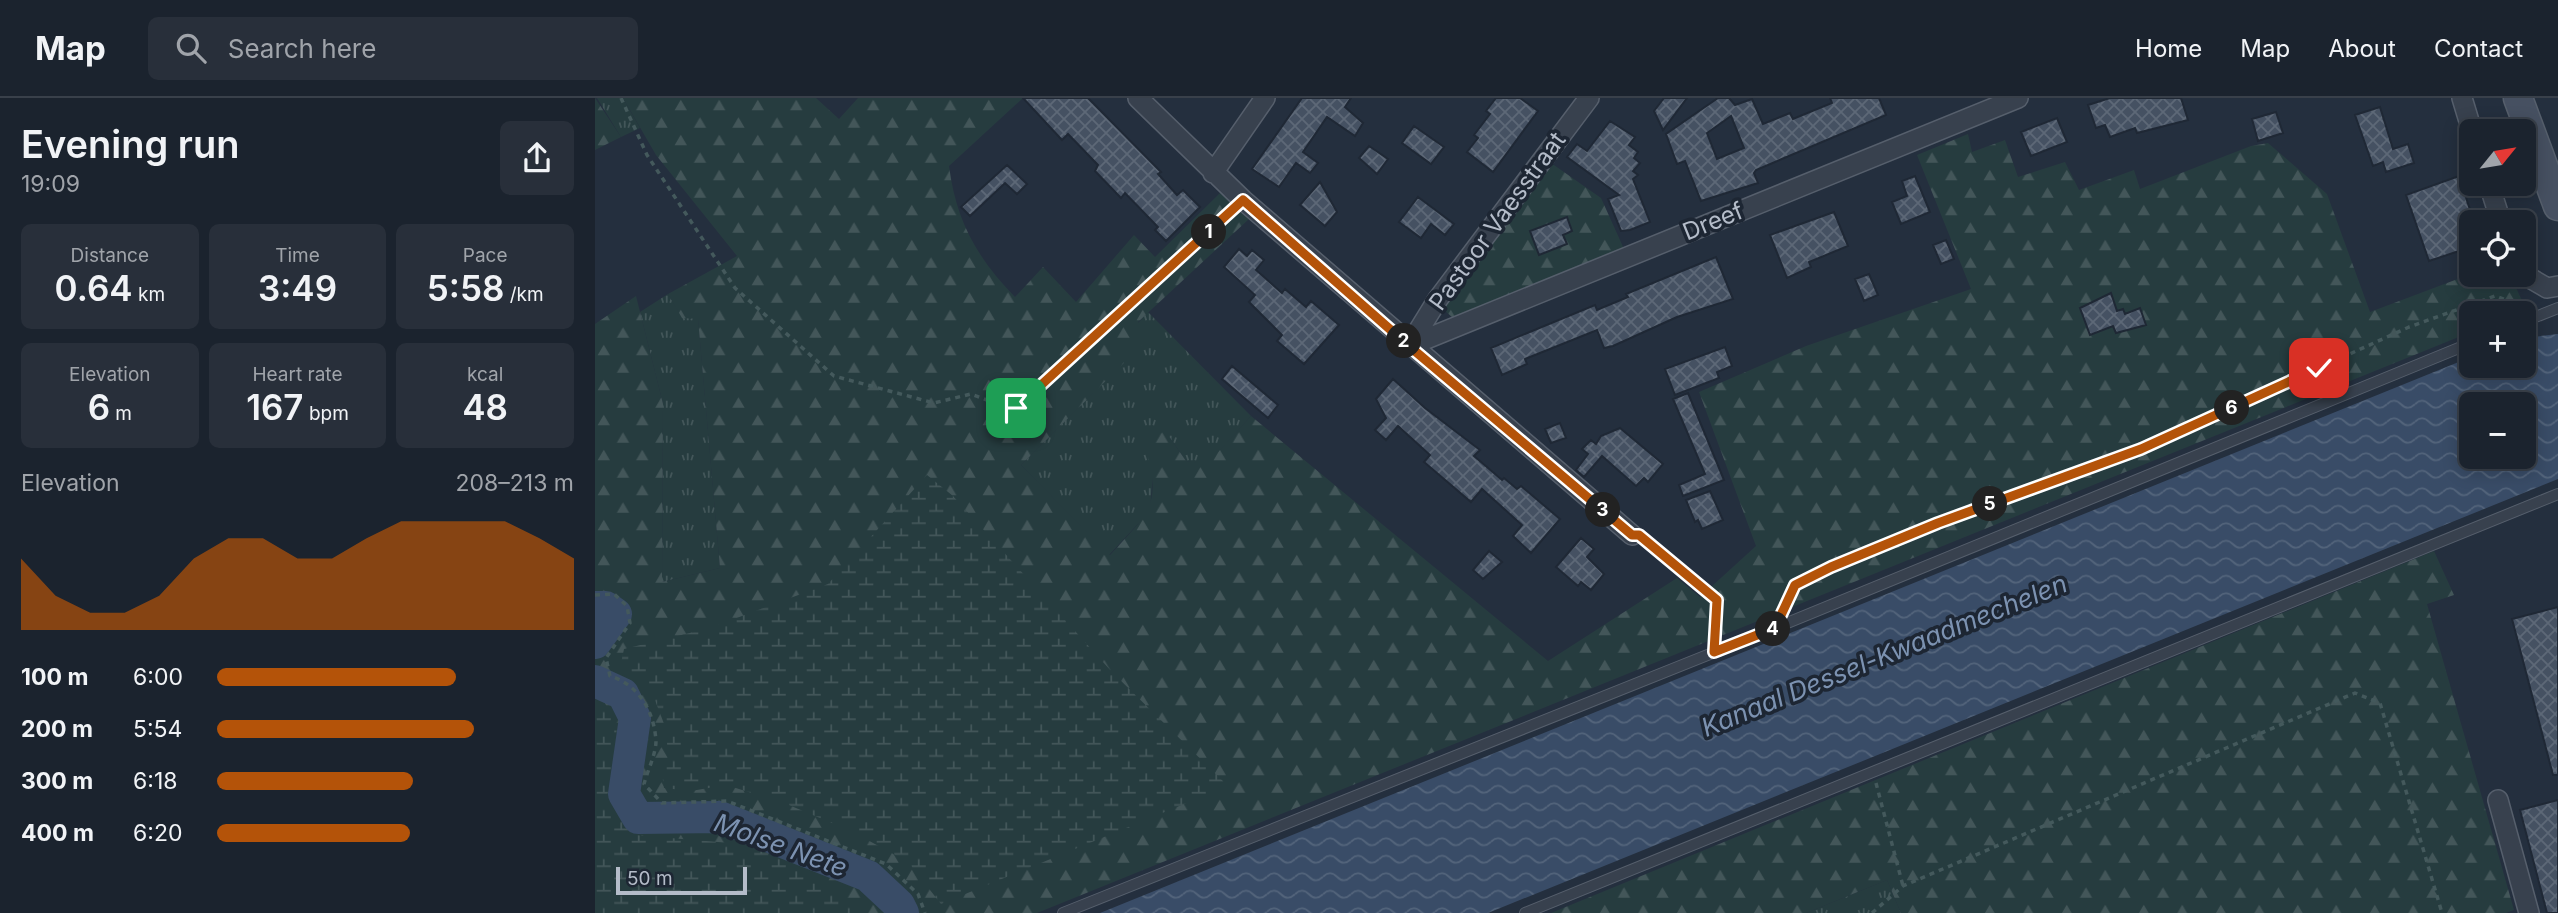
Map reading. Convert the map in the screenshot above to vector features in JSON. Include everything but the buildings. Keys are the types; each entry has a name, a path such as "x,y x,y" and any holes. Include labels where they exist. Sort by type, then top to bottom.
{"street":[{"path":"1138,98 1243,200 1409,346 1632,535"},
{"path":"1213,173 1265,98"},
{"name":"Pastoor Vaesstraat","path":"1409,346 1438,299 1589,98"},
{"name":"Dreef","path":"1409,346 2018,98"},
{"path":"2462,98 2468,119"},
{"path":"2518,98 2558,206"},
{"path":"2536,282 2547,288 2558,286"},
{"path":"2498,800 2529,913"}],"lane":[{"path":"2536,317 2558,307"},
{"path":"1063,913 1775,628 2459,348"},
{"path":"1525,913 2558,495"}],"path":[{"path":"621,98 647,155 735,288 834,376 934,403 971,394 987,400 1008,397 1016,408 1243,200"},
{"path":"1775,628 1795,585 1831,567 1938,523 2141,449 2409,327 2495,296 2545,313"},
{"path":"1632,535 1639,535 1717,600 1714,652"},
{"path":"595,595 614,594 627,606 630,623 606,658 610,676 627,682 648,706 656,743 644,784 662,803 727,801 886,864 918,894 925,913"},
{"path":"1872,913 1903,886 2355,693 2380,703 2442,913"},
{"path":"1873,771 1903,886"}],"green space":[{"path":"595,98 621,137 595,150"},
{"path":"597,98 623,98 640,128 621,137"},
{"path":"623,98 816,98 839,119 858,98 1023,98 949,166 952,186 970,238 990,268 1015,297 1043,267 1076,302 1134,235 1155,257 1220,193 1249,219 1138,322 1149,338 1021,465 1110,555 1143,518 1149,507 1152,482 1145,446 1162,432 1170,438 1186,461 1207,464 1251,416 1548,661 1677,578 1700,597 1756,546 1699,392 1806,346 1971,289 1917,155 1968,134 1972,152 2005,140 2018,177 2065,162 2079,190 2134,170 2140,189 2251,146 2268,143 2327,194 2370,312 2459,279 2459,287 2516,287 2522,301 2459,301 2459,337 1037,913 595,913 595,324 636,296 663,404 662,582 720,568 698,319 682,318 668,294 737,256 656,155"},
{"path":"1551,163 1601,198 1624,249 1453,318 1443,309"},
{"path":"668,294 682,317 698,318 720,568 662,582 663,404 640,312"},
{"path":"1148,312 1251,416 1207,465 1186,461 1170,438 1153,474 1150,511 1109,555 1021,465 1148,338 1138,323"},
{"path":"927,475 953,496 1112,672 1228,786 941,904 908,862 851,831 784,803 726,785 691,791 664,788 662,773 668,757 666,729 653,695 620,668 624,649 710,628 828,584"},
{"path":"2434,551 2454,595 2427,604 2514,910 2506,913 1901,913 1887,880 1806,913 1551,913"},
{"path":"595,698 604,701 617,728 607,798 634,835 742,844 806,866 865,913 595,913"},
{"path":"1887,880 1901,913 1806,913"}],"water":[{"name":"Kanaal Dessel-Kwaadmechelen","path":"2558,334 2558,479 1488,913 1100,913 2459,362 2459,378 2536,378 2536,337"}],"waterway":[{"name":"Molse Nete","path":"595,607 606,607 616,614 595,643"},
{"name":"Molse Nete","path":"595,681 623,694 635,718 624,794 638,818 720,817 868,876 899,905 903,913"}],"route":[{"path":"1016,408 1243,200 1409,346 1632,535 1639,535 1717,600 1714,652 1775,628 1795,585 1831,567 1938,523 2141,449 2319,368"}]}
